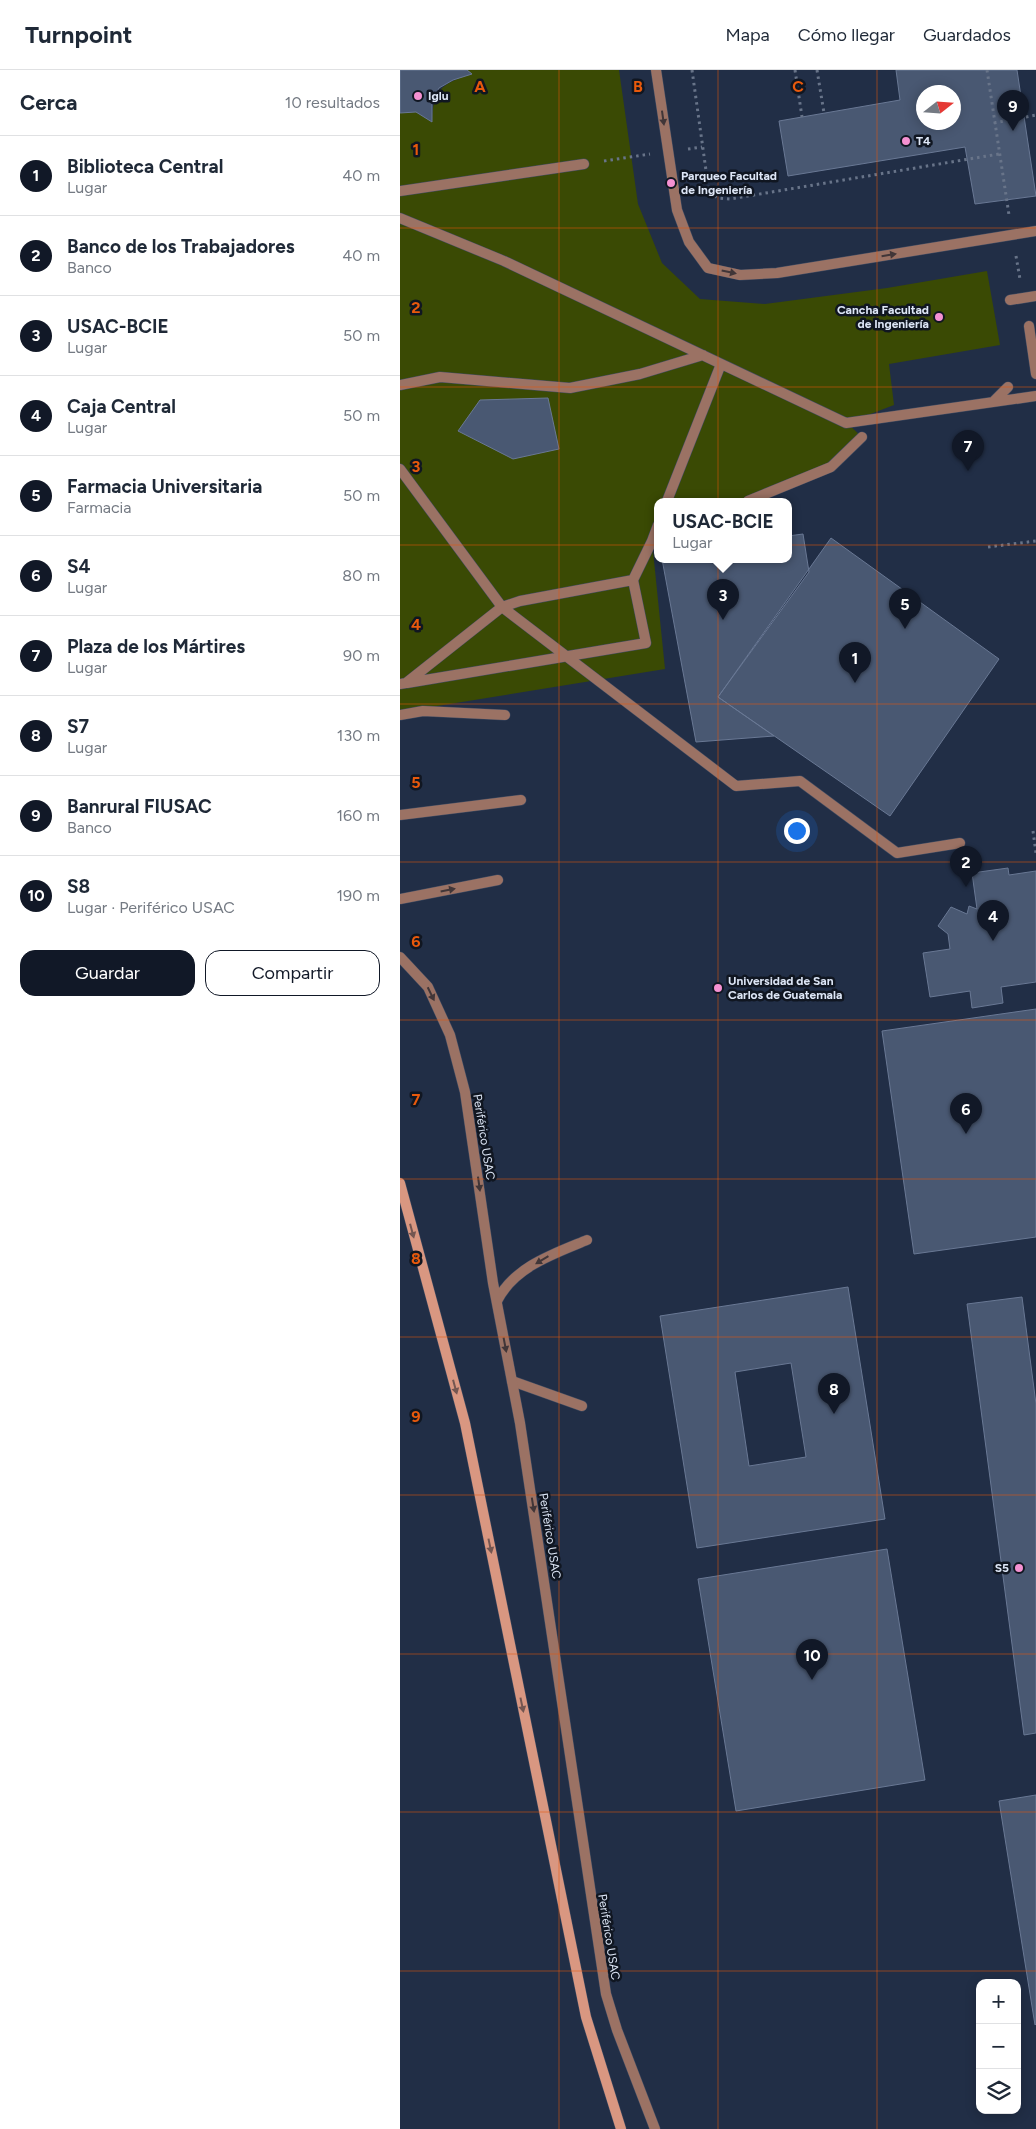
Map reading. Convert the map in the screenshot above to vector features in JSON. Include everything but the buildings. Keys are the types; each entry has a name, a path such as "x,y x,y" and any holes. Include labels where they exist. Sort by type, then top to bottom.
{"street":[{"path":"656,70 677,210 690,242 708,268 740,275 776,273 1036,231"},
{"path":"400,191 584,164"},
{"path":"400,218 504,261 846,423 1036,396"},
{"path":"1010,300 1036,296"},
{"path":"1028,326 1036,374"},
{"path":"400,385 440,378 570,388 640,374 703,356"},
{"path":"668,498 721,364"},
{"path":"993,402 1008,387"},
{"path":"755,498 831,467 862,437"},
{"path":"400,469 502,607 736,786 800,781 897,853 960,843"},
{"path":"403,684 646,643 633,580 654,542"},
{"path":"403,684 502,607 520,601 633,580"},
{"path":"400,715 423,711 505,715"},
{"path":"400,815 522,800"},
{"path":"400,899 498,880"},
{"name":"Periférico USAC","path":"400,957 428,987 450,1035 465,1092 497,1301 525,1453 606,1994 617,2030 655,2129"},
{"path":"400,1183 465,1423 586,2017 622,2129"},
{"path":"497,1301 511,1280 551,1254 587,1240"},
{"path":"512,1381 582,1406"}],"path":[{"path":"692,70 709,192 718,198 730,199 999,154"},
{"path":"796,70 802,117"},
{"path":"817,70 824,113"},
{"path":"987,70 1006,200"},
{"path":"994,123 1036,115"},
{"path":"584,164 631,157"},
{"path":"988,546 1036,541"},
{"path":"1033,831 1036,853"}],"green space":[{"path":"467,70 619,70 638,204 662,263 700,299 765,304 887,288 987,271 1000,345 889,364 894,405 847,423 862,437 831,467 755,498 654,498 654,540 652,541 665,669 400,712 400,113 416,112 432,122 434,102 441,90 452,81 471,74"}],"place":[{"name":"Iglu","path":"418,96"},
{"name":"Banrural FIUSAC","path":"1013,131"},
{"name":"T4","path":"906,141"},
{"name":"Parqueo Facultad de Ingeniería","path":"671,183"},
{"name":"Cancha Facultad de Ingeniería","path":"939,317"},
{"name":"Plaza de los Mártires","path":"968,471"},
{"name":"USAC-BCIE","path":"723,620"},
{"name":"Farmacia Universitaria","path":"905,629"},
{"name":"Biblioteca Central","path":"855,683"},
{"name":"Banco de los Trabajadores","path":"966,887"},
{"name":"Caja Central","path":"993,941"},
{"name":"Universidad de San Carlos de Guatemala","path":"718,988"},
{"name":"S4","path":"966,1134"},
{"name":"S7","path":"834,1414"},
{"name":"S5","path":"1019,1568"},
{"name":"S8","path":"812,1680"}]}
